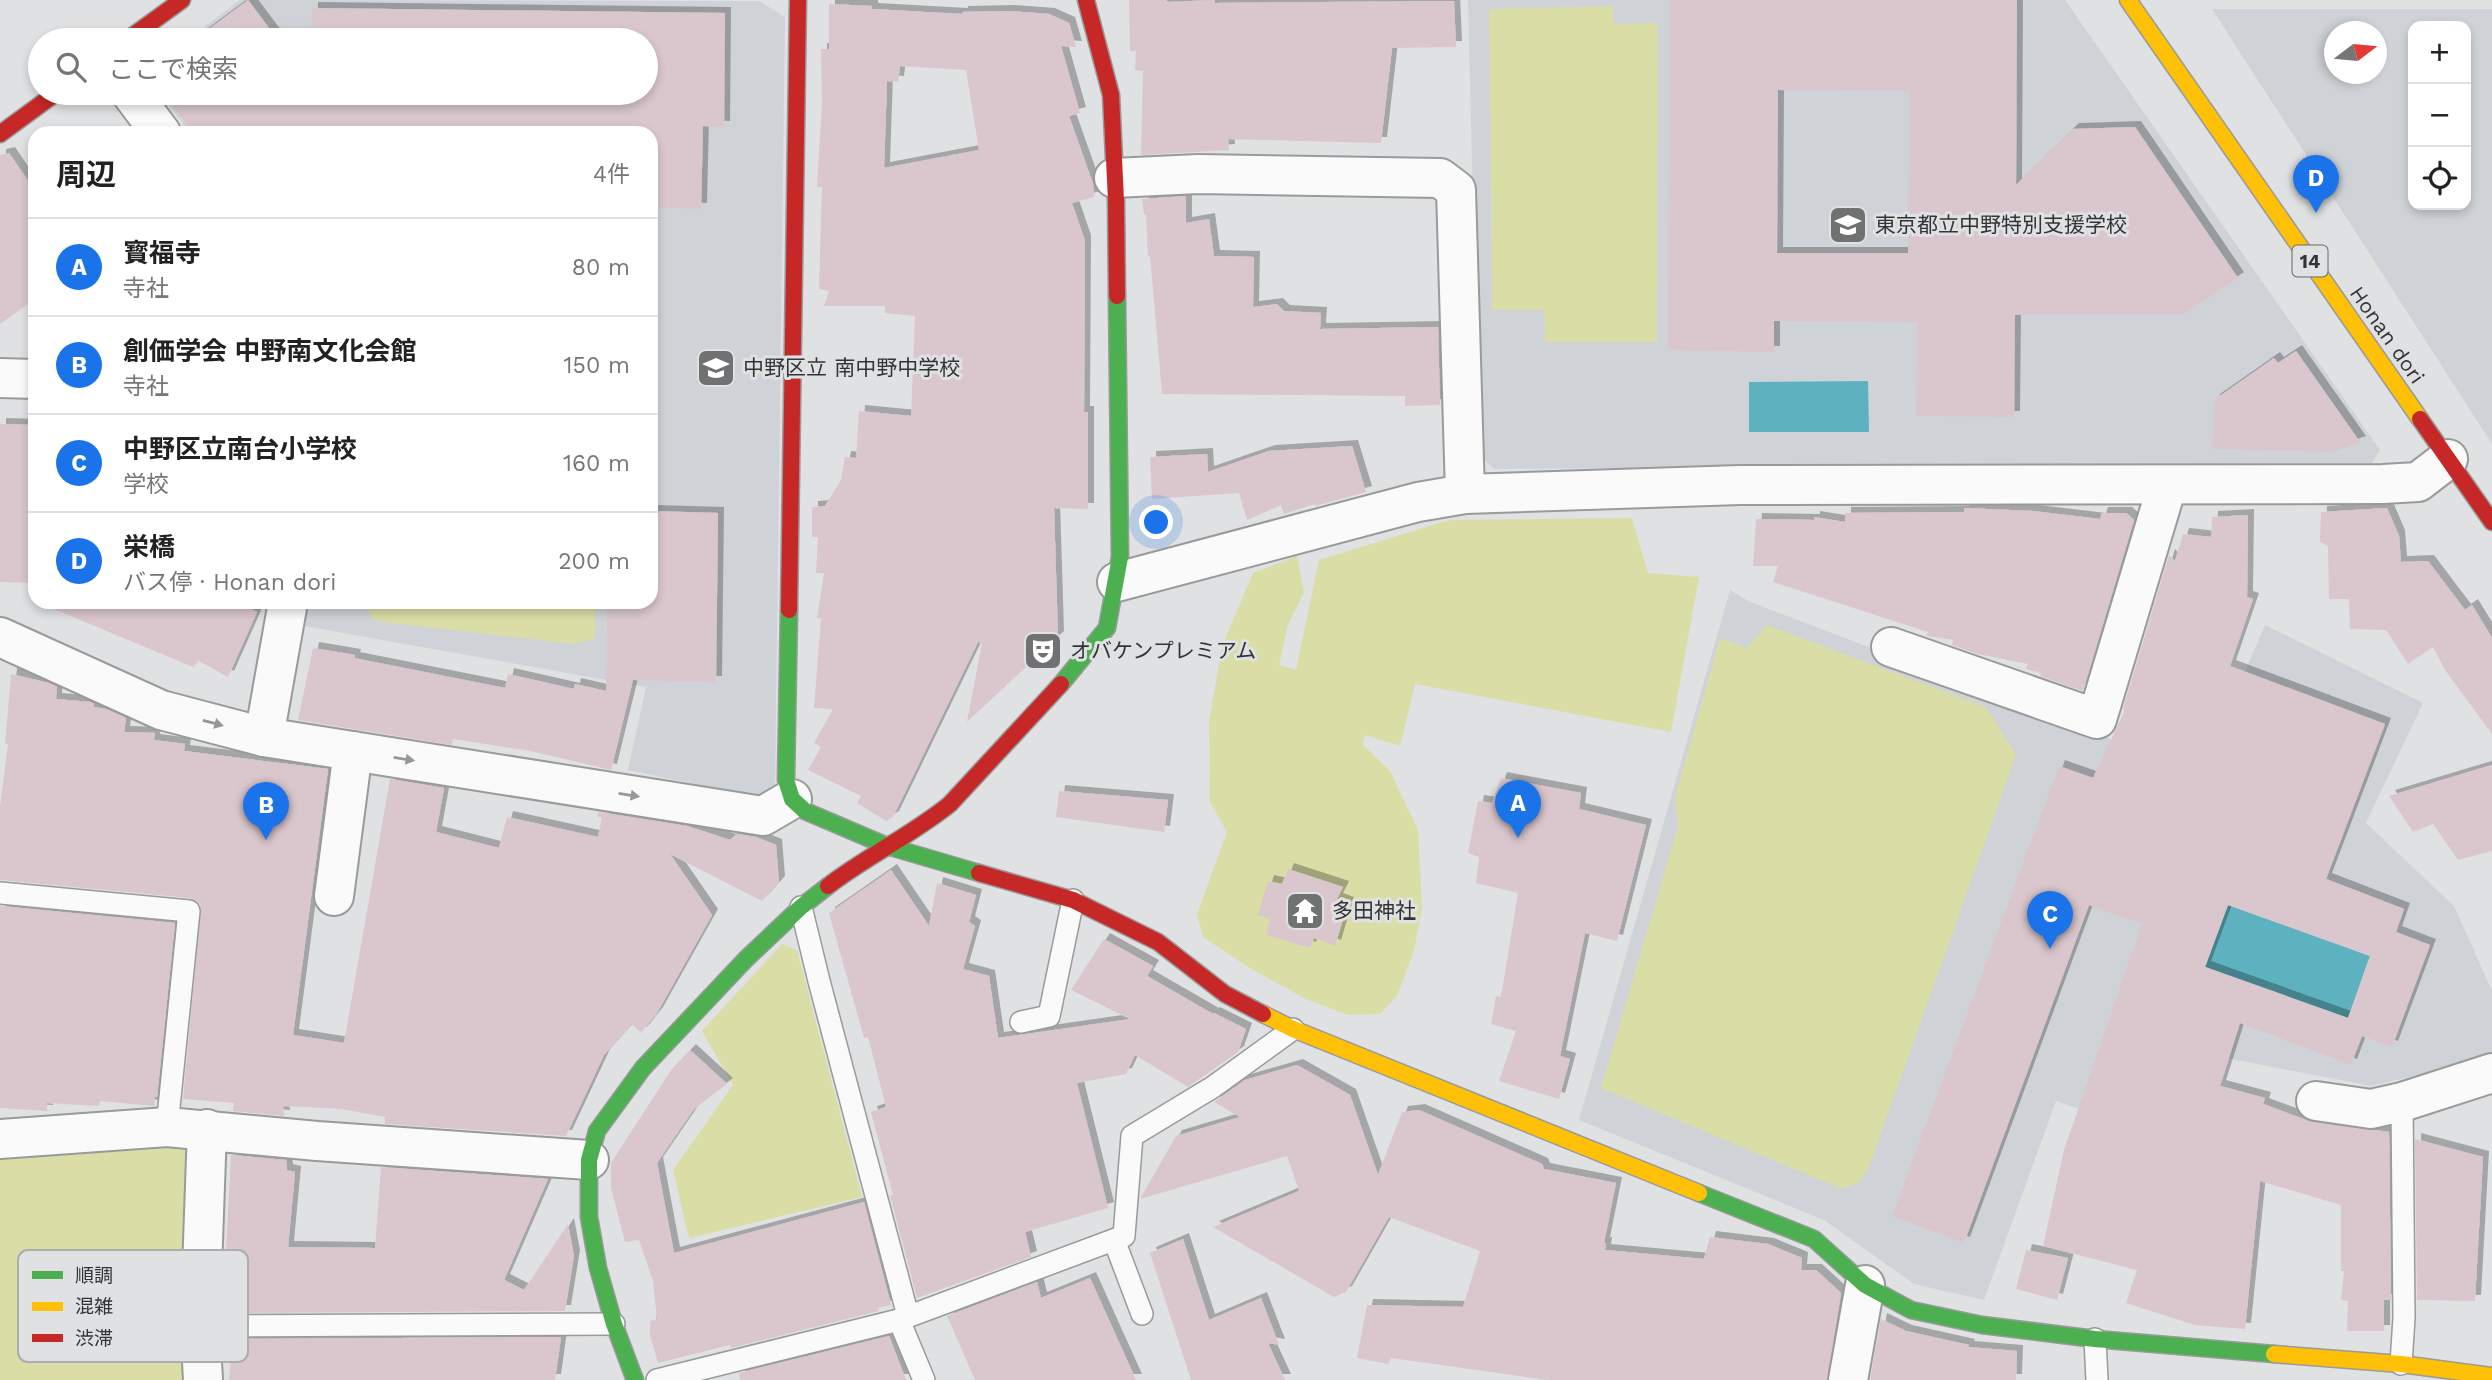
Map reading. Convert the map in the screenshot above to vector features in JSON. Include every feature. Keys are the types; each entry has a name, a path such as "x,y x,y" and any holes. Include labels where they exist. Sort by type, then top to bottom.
{"street":[{"path":"144,28 182,0"},
{"path":"798,0 786,780 792,799 805,811 887,846 1073,900 1158,942 1225,994 1293,1029 1814,1239 1865,1285 1911,1310 1982,1325 2095,1339 2492,1376"},
{"path":"635,1380 614,1324 598,1268 589,1217 589,1160 597,1131 643,1068 746,959 802,907 849,870 930,820 950,804 1051,696 1107,628 1121,557 1114,178 1111,94 1086,0"},
{"name":"Honan dori","path":"2128,0 2492,522"},
{"path":"0,134 40,105"},
{"path":"140,105 155,126"},
{"path":"1114,178 1198,174 1440,178 1456,190 1465,494"},
{"path":"0,378 28,379"},
{"path":"1117,582 1418,502 1465,494 1740,485 2383,484 2418,482 2448,459"},
{"path":"1891,647 2097,719 2167,486"},
{"path":"264,737 287,609"},
{"path":"0,638 161,710 264,737 764,816 792,799"},
{"path":"334,896 354,751"},
{"path":"2316,1101 2371,1109 2402,1102 2492,1073"},
{"path":"0,1139 167,1127 317,1141 589,1160"},
{"path":"203,1250 207,1129"},
{"path":"1849,1380 1865,1285"},
{"path":"201,1362 202,1380"}],"lane":[{"path":"0,893 189,911 167,1127"},
{"path":"1021,1022 1049,1016 1073,900"},
{"path":"802,907 903,1318 924,1380"},
{"path":"657,1380 903,1318 1124,1236 1132,1136 1213,1087 1293,1029"},
{"path":"2402,1102 2404,1318 2418,1371"},
{"path":"1114,1241 1142,1314"},
{"path":"248,1326 614,1324"},
{"path":"2095,1339 2096,1380"}],"shaded area":[{"name":"中野区立 南中野中学校","path":"240,0 759,1 785,17 775,787 766,799 628,770 646,687 304,626 307,609 658,609 658,126 185,126 169,105 658,105 658,28 203,28"},
{"name":"東京都立中野特別支援学校","path":"1468,0 2065,0 2380,450 2372,463 1494,469 1479,455"},
{"path":"2212,9 2492,9 2492,444"},
{"path":"1730,590 1750,602 2201,773 2265,625 2423,703 2366,823 2454,906 2492,991 2492,1058 2371,1086 2200,1053 2169,1139 2056,1101 1984,1300 1914,1284 1824,1220 1579,1120"}],"green space":[{"path":"1613,6 1614,24 1658,23 1657,342 1545,342 1544,310 1492,310 1489,9"},
{"path":"1632,518 1648,573 1699,577 1671,732 1415,684 1400,746 1365,735 1362,744 1390,771 1418,830 1422,907 1414,951 1397,996 1380,1014 1348,1015 1306,999 1248,967 1203,937 1197,914 1227,832 1210,802 1209,722 1222,646 1253,573 1297,556 1304,593 1288,624 1279,665 1296,670 1319,560 1449,520"},
{"path":"367,609 595,609 595,638 574,644 374,621"},
{"path":"1767,625 1986,707 2016,755 1868,1169 1859,1182 1842,1189 1601,1088 1678,826 1675,797 1720,638 1747,648"},
{"path":"782,944 797,950 862,1197 689,1238 673,1170 733,1085 702,1031"},
{"path":"190,1145 189,1250 18,1250 18,1362 188,1362 188,1380 0,1380 0,1159"}],"water":[{"path":"1868,381 1869,432 1749,432 1749,382"},
{"path":"2228,905 2370,956 2348,1018 2205,967"}],"building":[{"path":"248,0 269,28 210,28"},
{"path":"1129,0 1215,0 1215,3 1454,1 1456,47 1392,48 1381,143 1228,139 1229,150 1141,155 1143,71 1135,70 1136,51 1130,51"},
{"path":"1669,0 2017,0 2016,185 2073,129 2135,127 2238,278 2183,315 2015,315 2014,417 1916,416 1917,322 1774,321 1774,352 1668,350","holes":["1778,90 1909,91 1908,253 1777,253"]},
{"path":"829,4 962,14 1009,11 1049,14 1069,23 1076,47 1061,46 1080,113 1069,116 1093,184 1094,197 1072,203 1085,241 1084,412 1088,412 1088,509 1054,508 1058,637 967,722 982,643 978,642 893,817 886,821 857,803 861,796 808,770 821,747 814,743 833,709 814,708 821,618 817,618 824,573 816,573 818,537 812,537 812,507 825,506 841,480 845,457 856,458 859,411 911,416 915,316 885,313 885,306 824,306 829,291 819,289 822,187 817,187 822,104 821,49 829,49","holes":["900,66 966,70 979,150 884,168 887,81 898,82"]},
{"path":"312,8 725,13 724,127 703,126 701,209 658,207 658,126 189,126 172,105 658,105 658,28 312,28"},
{"path":"9,153 28,181 28,304 0,324 0,155"},
{"path":"1186,196 1186,223 1209,219 1214,256 1254,257 1253,307 1277,304 1284,311 1321,313 1320,329 1438,327 1440,405 1405,406 1405,396 1162,394 1146,214 1144,215 1142,199"},
{"path":"2296,351 2360,442 2332,452 2212,449 2214,400 2274,358 2278,363"},
{"path":"0,424 28,425 28,583 0,582"},
{"path":"1352,446 1366,492 1315,506 1284,514 1281,505 1247,520 1239,493 1152,499 1150,457 1207,454 1208,472 1269,451"},
{"path":"1964,508 2033,511 2100,519 2102,513 2126,513 2134,520 2083,691 2040,676 2041,673 2026,669 2028,664 1978,654 1952,645 1953,640 1927,636 1928,632 1773,582 1778,566 1753,566 1756,519 1814,520 1814,517 1845,522 1845,513 1964,512"},
{"path":"2387,508 2399,536 2401,562 2428,561 2465,610 2472,605 2492,638 2492,734 2445,670 2433,647 2408,664 2386,630 2350,629 2349,599 2329,599 2328,546 2320,542 2321,512"},
{"path":"658,511 718,513 716,682 633,680 611,770 531,751 453,739 452,745 298,720 313,648 505,688 508,674 574,689 575,684 606,691 607,609 658,609"},
{"path":"2248,515 2247,597 2253,599 2230,666 2385,724 2326,879 2404,909 2396,932 2430,945 2392,1047 2362,1036 2351,1065 2240,1023 2220,1086 2265,1098 2263,1104 2312,1122 2389,1132 2391,1300 2384,1300 2384,1331 2347,1331 2348,1301 2341,1300 2344,1271 2341,1271 2341,1205 2260,1181 2245,1329 2195,1325 2126,1303 2137,1270 2043,1246 2064,1150 2142,924 2089,905 1964,1243 1892,1216 2059,766 2093,778 2125,710 2123,709 2169,555 2175,561 2183,534 2211,537 2212,517","holes":["2228,905 2370,956 2348,1018 2205,967"]},
{"path":"54,609 250,609 257,612 228,677 199,661 193,667"},
{"path":"11,674 49,683 57,687 56,699 90,702 94,707 126,718 124,732 155,733 154,740 185,744 184,751 328,769 293,1035 344,1043 390,779 444,788 436,832 499,848 507,817 598,837 602,818 597,816 599,812 687,826 730,840 737,834 756,837 776,845 779,882 762,901 670,854 712,915 657,1013 641,1033 632,1024 604,1055 566,1136 385,1124 385,1117 342,1109 283,1106 284,1116 233,1111 234,1103 183,1099 201,906 190,898 0,880 0,807 8,744 5,744"},
{"path":"2492,765 2492,851 2458,860 2433,824 2413,832 2389,796"},
{"path":"1501,778 1581,793 1579,809 1646,825 1617,941 1585,933 1560,1056 1570,1059 1559,1099 1499,1081 1516,1031 1491,1024 1496,996 1501,997 1518,893 1476,883 1479,857 1468,853 1478,801 1492,803"},
{"path":"1059,791 1168,800 1164,832 1056,817"},
{"path":"1288,869 1343,887 1337,899 1348,903 1335,946 1314,938 1310,948 1266,935 1270,919 1258,915 1268,881 1282,884"},
{"path":"891,870 929,926 937,883 976,895 969,922 975,926 963,969 989,976 998,1038 1130,1019 1071,990 1104,939 1153,966 1147,976 1213,1014 1246,1029 1238,1052 1188,1087 1135,1055 1126,1074 1077,1083 1108,1208 1025,1232 1031,1257 917,1298 871,1112 886,1107 868,1037 864,1038 829,913"},
{"path":"0,906 175,923 154,1106 100,1101 99,1106 47,1103 47,1111 0,1108"},
{"path":"690,1050 727,1084 694,1109 657,1163 674,1253 864,1202 891,1305 878,1308 879,1311 731,1348 730,1345 658,1363 650,1335 650,1321 657,1319 653,1281 639,1240 625,1242 611,1188 611,1163 671,1070"},
{"path":"1297,1065 1350,1095 1378,1175 1402,1112 1419,1110 1542,1164 1544,1169 1616,1183 1604,1243 1605,1250 1704,1259 1710,1237 1768,1244 1802,1258 1801,1270 1816,1270 1841,1293 1827,1380 1547,1380 1391,1358 1388,1364 1357,1358 1367,1305 1463,1307 1480,1251 1389,1217 1346,1292 1334,1297 1213,1227 1299,1191 1287,1156 1140,1199 1176,1136 1240,1117 1214,1102 1245,1080"},
{"path":"2415,1139 2483,1157 2475,1301 2417,1300"},
{"path":"231,1155 286,1160 287,1170 295,1172 288,1247 375,1248 381,1167 548,1179 504,1280 524,1290 568,1224 574,1256 565,1311 248,1313 248,1250 226,1250"},
{"path":"1183,1239 1209,1320 1261,1298 1279,1345 1268,1343 1285,1380 1191,1380 1150,1253"},
{"path":"2026,1250 2068,1258 2057,1300 2016,1289"},
{"path":"1090,1278 1136,1380 975,1380 947,1316 1037,1282 1041,1298"},
{"path":"1881,1319 1906,1331 1969,1345 1968,1347 2017,1351 2016,1380 1870,1380"},
{"path":"889,1336 906,1380 740,1380 739,1373"},
{"path":"561,1337 555,1380 229,1380 231,1362 248,1362 248,1339"}],"traffic: fast":[{"path":"1061,684 1107,628 1120,557 1117,296"},
{"path":"789,610 786,780 792,799 805,811 887,846 979,873"},
{"path":"635,1380 614,1324 598,1268 589,1217 589,1160 597,1131 643,1068 746,959 801,907 828,886"},
{"path":"1699,1193 1814,1239 1865,1285 1911,1310 1982,1325 2095,1339 2274,1354"}],"traffic: slow":[{"path":"2128,0 2420,419"},
{"path":"1263,1014 1293,1029 1699,1193"},
{"path":"2274,1354 2401,1364 2492,1376"}],"traffic: jam":[{"path":"144,28 182,0"},
{"path":"789,610 798,0"},
{"path":"1086,0 1111,95 1117,296"},
{"path":"0,134 40,105"},
{"path":"2420,419 2492,522"},
{"path":"828,886 950,804 1061,684"},
{"path":"979,873 1073,900 1158,942 1225,994 1263,1014"}],"place":[{"name":"栄橋","path":"2316,213"},
{"name":"東京都立中野特別支援学校","path":"1848,225"},
{"name":"中野区立 南中野中学校","path":"716,368"},
{"name":"オバケンプレミアム","path":"1043,651"},
{"name":"寳福寺","path":"1518,838"},
{"name":"創価学会 中野南文化会館","path":"266,840"},
{"name":"多田神社","path":"1305,911"},
{"name":"中野区立南台小学校","path":"2050,949"}]}
